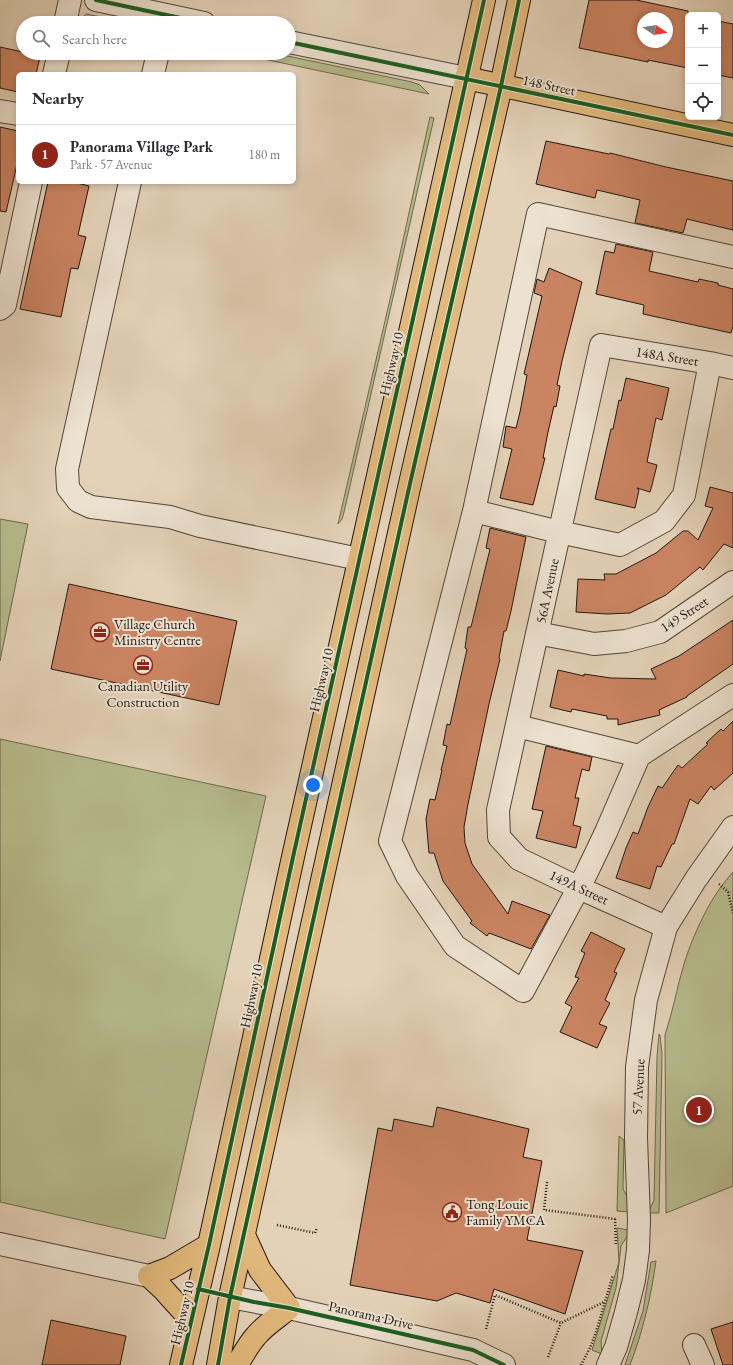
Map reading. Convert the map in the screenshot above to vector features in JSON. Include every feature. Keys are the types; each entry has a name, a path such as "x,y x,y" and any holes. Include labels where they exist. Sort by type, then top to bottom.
{"main road":[{"name":"Highway 10","path":"181,1365 209,1246 359,559 484,0"},
{"path":"218,1365 230,1297 283,1056 519,0"},
{"name":"148 Street","path":"466,78 733,135"},
{"path":"237,1365 247,1348 263,1328 289,1308 260,1270 244,1235"},
{"path":"191,1320 149,1276 170,1268 209,1246"},
{"path":"198,1290 230,1297"}],"street":[{"path":"67,16 70,0"},
{"path":"96,0 154,16"},
{"name":"148 Street","path":"296,43 466,78"},
{"path":"54,72 57,60"},
{"path":"153,72 156,60"},
{"path":"0,111 16,114"},
{"path":"0,309 5,305 31,184"},
{"path":"130,184 66,469 68,488 78,501 91,507 170,517 200,526 359,559"},
{"path":"733,257 538,214 474,511 390,841 407,876 455,946 523,991 579,888 606,832 639,756 733,695"},
{"name":"148A Street","path":"601,345 733,368"},
{"name":"56A Avenue","path":"499,836 498,810 601,345"},
{"path":"474,511 620,545 664,521 684,495 710,363"},
{"name":"149 Street","path":"537,633 594,644 626,641 660,632 733,582"},
{"path":"517,726 639,756"},
{"name":"57 Avenue","path":"608,1365 616,1347 634,1280 638,1250 639,1220 636,1138 637,1067 646,1000 666,927 696,879 733,827"},
{"name":"149A Street","path":"499,836 519,859 666,927"},
{"path":"0,1244 149,1276"},
{"name":"Panorama Drive","path":"230,1297 289,1308 473,1350 504,1365"},
{"path":"694,1345 703,1365"}],"path":[{"path":"718,884 728,892 733,913"},
{"path":"547,1182 544,1210 615,1219 616,1249"},
{"path":"277,1225 316,1233 317,1227"},
{"path":"581,1365 596,1332 615,1270"},
{"path":"486,1329 495,1295 561,1323"},
{"path":"548,1357 561,1323 604,1302"}],"green space":[{"path":"86,14 96,16 84,16"},
{"path":"296,58 412,82 420,85 429,94 268,60 296,60"},
{"path":"430,117 434,118 344,512 342,519 338,524 391,295"},
{"path":"0,519 28,524 0,661"},
{"path":"0,739 266,796 165,1239 0,1202"},
{"path":"733,872 733,1186 666,1213 665,1035 684,964 694,937 711,902"},
{"path":"659,1034 662,1054 659,1213 648,1213 654,1200 657,1057"},
{"path":"619,1136 624,1140 623,1189 629,1200 629,1212 617,1211"},
{"path":"617,1228 628,1230 628,1235 621,1246 616,1288 601,1341 602,1354 592,1350 619,1262"},
{"path":"656,1261 652,1288 643,1327 630,1365 625,1365 643,1311 651,1262"}],"building":[{"path":"589,0 636,0 688,11 685,12 685,67 648,60 648,62 579,48"},
{"path":"721,22 733,24 733,78 721,76"},
{"path":"0,47 16,50 16,60 39,60 36,72 16,72 16,92 0,88"},
{"path":"0,127 16,131 16,169 6,212 0,211"},
{"path":"546,141 610,153 666,167 733,181 733,230 687,219 683,233 635,223 640,200 597,190 595,198 536,184"},
{"path":"48,184 81,184 89,186 78,235 86,237 78,269 71,268 61,317 20,309"},
{"path":"616,244 653,252 649,271 698,282 699,279 718,283 718,285 733,289 733,326 731,333 643,314 644,305 596,294 605,251 614,253"},
{"path":"549,268 582,282 562,361 557,385 560,386 556,407 554,406 543,458 545,458 533,505 500,498 512,449 503,447 506,426 516,428 520,412 527,375 524,374 542,296 534,293 537,279 544,282"},
{"path":"626,378 669,388 662,420 656,418 647,462 657,465 652,485 650,492 637,488 639,490 635,508 595,499 611,429 613,429 619,400 621,401"},
{"path":"710,487 733,493 733,548 724,544 703,570 700,567 666,595 630,613 607,614 576,612 578,579 605,580 604,574 616,574 656,553 683,531 688,531 698,540 713,508 705,506"},
{"path":"490,528 526,537 511,611 506,631 504,631 500,659 468,804 464,827 465,843 472,864 508,914 512,901 550,915 531,949 489,933 487,936 470,923 472,921 443,881 434,853 429,853 426,819 430,799 435,800 442,770 447,746 443,745 447,724 450,725 467,649 465,648 468,627 471,627 490,549 486,548"},
{"path":"69,584 237,621 219,705 51,669"},
{"path":"733,620 733,664 687,697 659,710 660,715 618,725 618,719 607,719 607,716 572,709 571,712 550,707 558,670 584,676 584,674 611,678 656,679 651,669 679,656"},
{"path":"733,721 733,773 714,790 711,786 698,804 690,799 674,844 672,844 661,867 657,866 650,889 616,878 633,832 638,834 658,786 662,788 678,765 682,768 708,744 706,743 721,729 723,731"},
{"path":"546,746 592,757 589,771 582,769 575,798 579,798 573,825 581,827 576,848 536,838 543,811 532,809"},
{"path":"591,932 625,949 614,972 617,973 605,1000 610,1003 599,1024 607,1027 597,1048 560,1032 572,1007 565,1003 579,978 575,977 585,953 581,951"},
{"path":"437,1107 529,1129 523,1157 542,1161 527,1240 583,1251 565,1314 494,1289 490,1303 456,1293 437,1301 350,1285 378,1128 392,1131 394,1119 433,1127"},
{"path":"51,1320 126,1336 120,1365 42,1365"},
{"path":"733,1322 733,1365 723,1365 711,1329"}],"cycle path":[{"path":"96,0 171,16"},
{"path":"181,1365 209,1245 293,857 484,0"},
{"path":"218,1365 230,1297 278,1079 519,0"},
{"path":"296,43 733,135"},
{"path":"198,1289 473,1350 504,1365"}],"place":[{"name":"Village Church Ministry Centre","path":"100,632"},
{"name":"Canadian Utility Construction","path":"143,665"},
{"name":"Panorama Village Park","path":"699,1110"},
{"name":"Tong Louie Family YMCA","path":"452,1212"}]}
